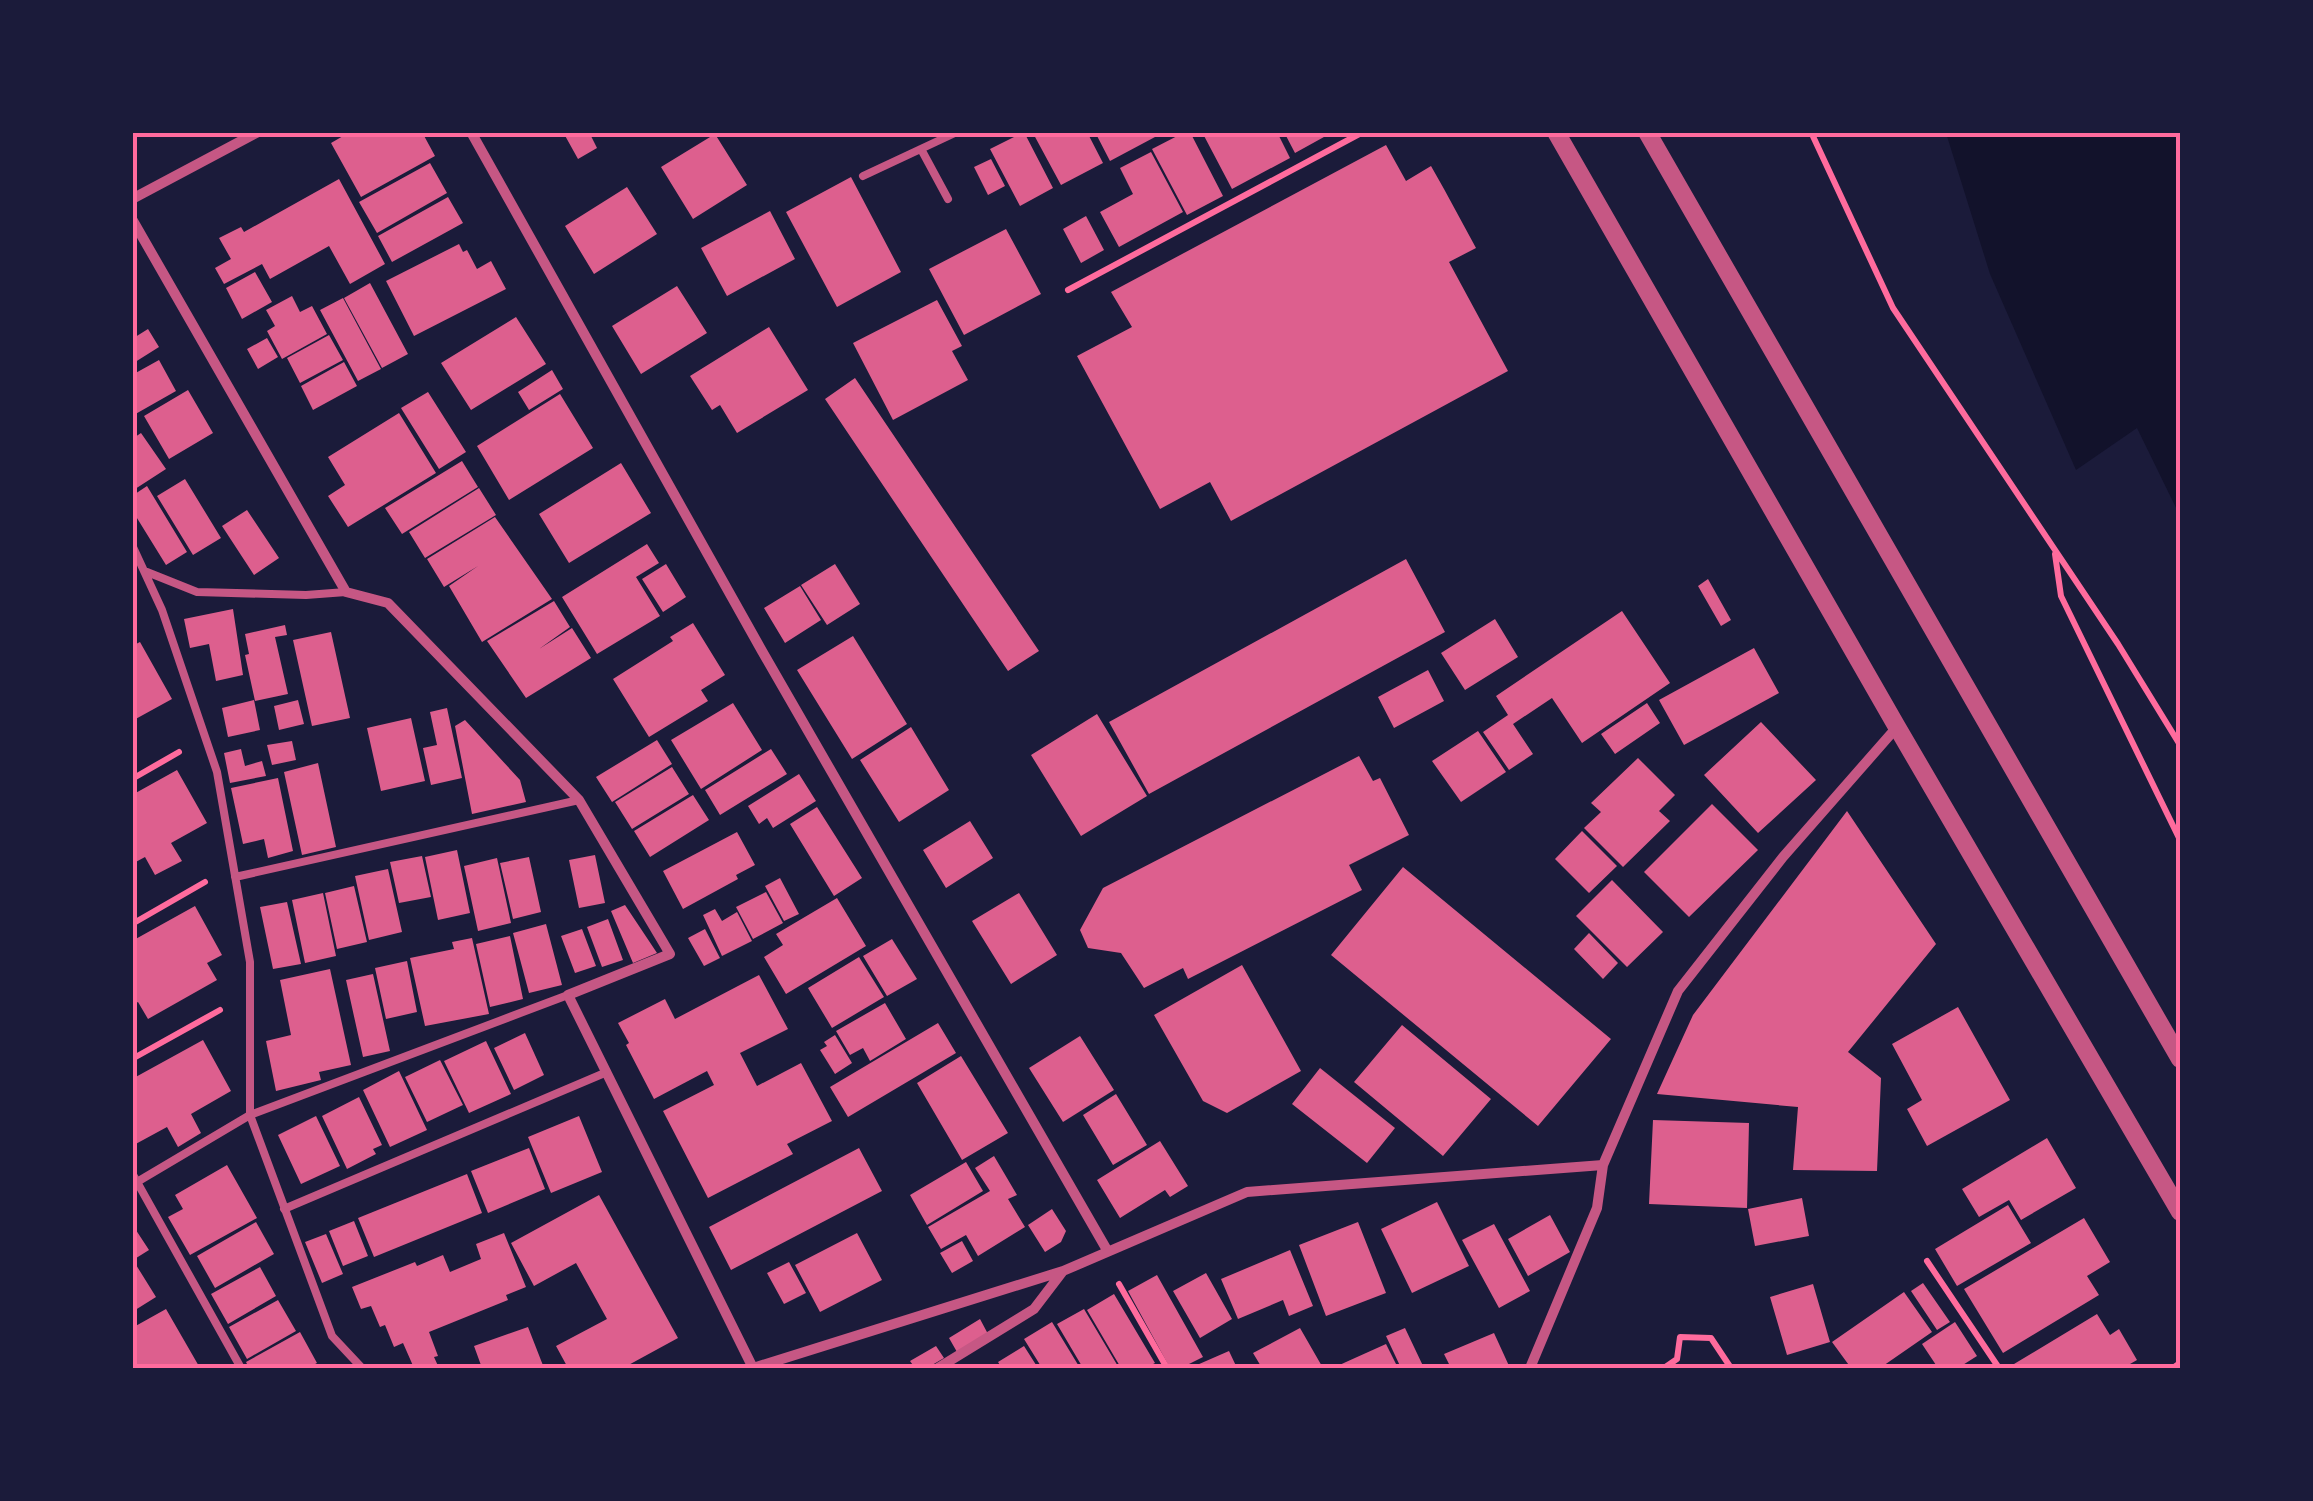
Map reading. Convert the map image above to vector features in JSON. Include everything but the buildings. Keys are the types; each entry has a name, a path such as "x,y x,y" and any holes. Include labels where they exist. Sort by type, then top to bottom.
{"street":[{"path":"132,199 258,132"},
{"path":"470,132 1107,1250"},
{"path":"1556,132 1896,727 2180,1212"},
{"path":"1647,132 2180,1059"},
{"path":"132,218 346,592 388,603 579,800 670,954 568,995 752,1368 1063,1270 1247,1192 1603,1165"},
{"path":"1530,1368 1596,1208 1603,1165 1678,991 1782,857 1896,727"},
{"path":"938,1368 1034,1308 1063,1270"}],"lane":[{"path":"863,176 958,132"},
{"path":"921,150 948,198"},
{"path":"132,546 148,572 217,772 250,962 250,1115 332,1336 362,1368"},
{"path":"148,572 196,592 346,592"},
{"path":"235,877 579,800"},
{"path":"241,1368 135,1178 250,1115 568,995"},
{"path":"284,1209 607,1072"}],"path":[{"path":"1068,290 1362,132"},
{"path":"1812,132 1893,308 2180,745"},
{"path":"2054,550 2062,596 2180,840"},
{"path":"132,779 206,737"},
{"path":"132,924 233,866"},
{"path":"132,1059 252,992"},
{"path":"1107,1250 1124,1298 1167,1368"},
{"path":"1927,1261 1998,1368"},
{"path":"1664,1368 1678,1359 1680,1337 1712,1338 1731,1368"},
{"path":"2172,1368 2180,1364"}],"shaded area":[{"path":"1946,133 2180,133 2180,516 2137,428 2076,470 1990,274"}]}
